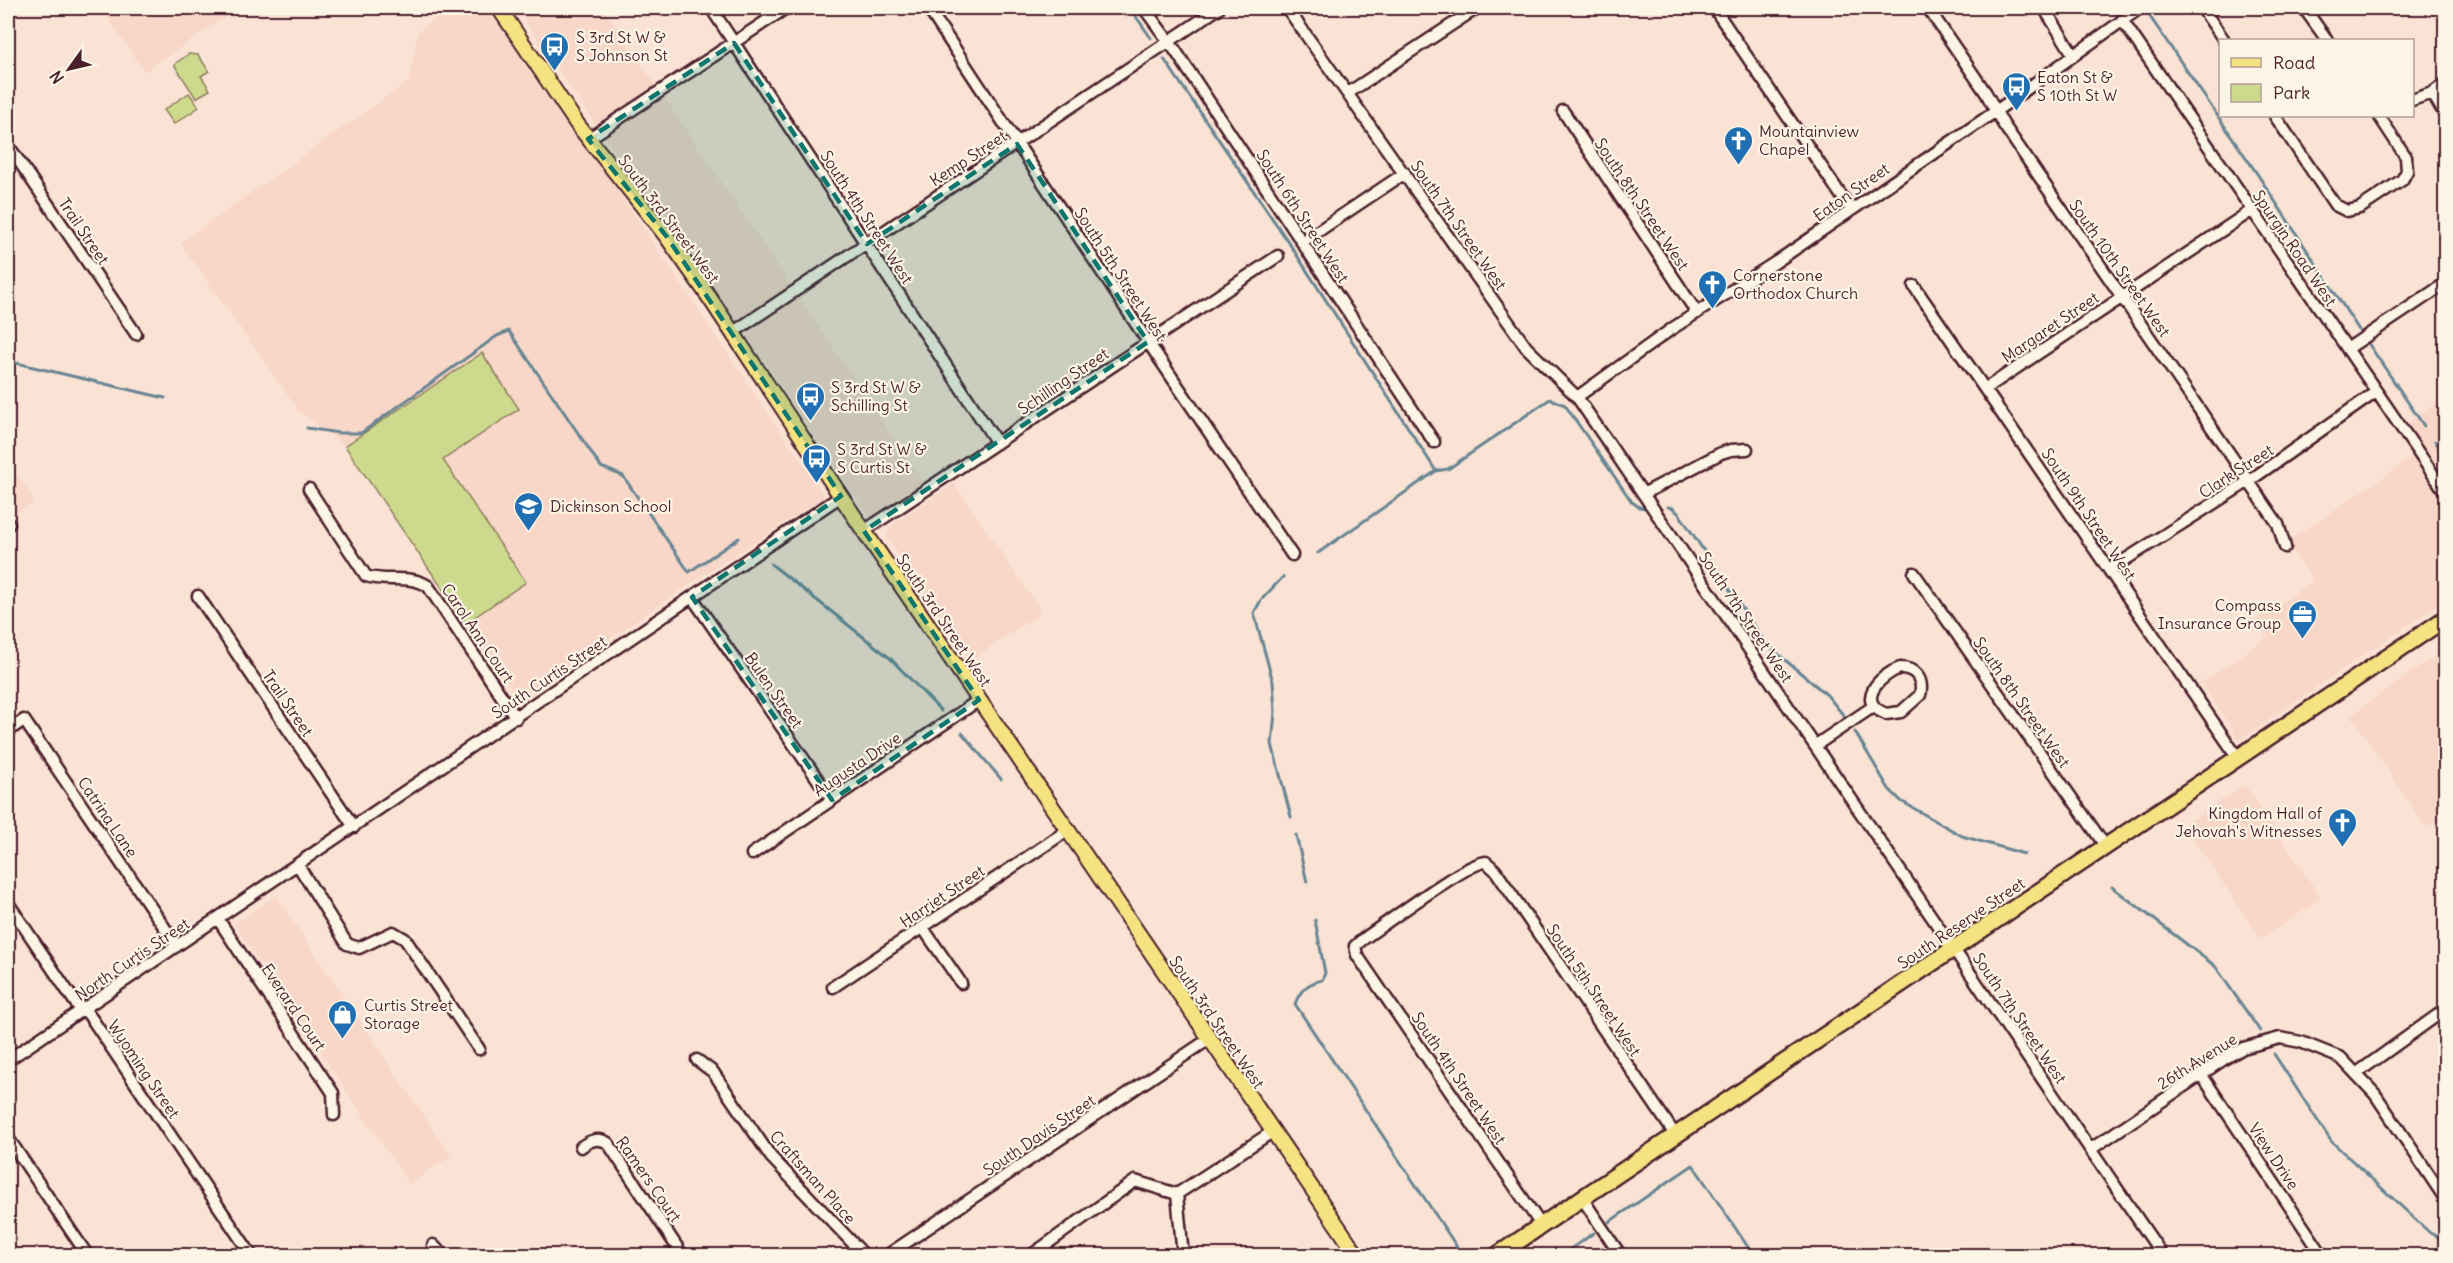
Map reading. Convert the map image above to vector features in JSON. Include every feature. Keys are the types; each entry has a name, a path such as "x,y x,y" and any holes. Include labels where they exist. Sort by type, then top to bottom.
{"highway":[{"name":"South Reserve Street","path":"1496,1256 2445,618"}],"main road":[{"name":"South 3rd Street West","path":"499,8 588,139 667,237 864,531 1358,1256"}],"street":[{"name":"South 4th Street West","path":"711,8 997,444"},
{"path":"588,139 786,8"},
{"name":"South 5th Street West","path":"928,8 1148,342 1292,555"},
{"name":"South 6th Street West","path":"1144,8 1434,442"},
{"name":"Kemp Street","path":"732,333 1219,8"},
{"name":"South 7th Street West","path":"1287,8 1526,347 1577,397 2163,1256"},
{"path":"1348,93 1477,8"},
{"path":"1714,8 1851,210"},
{"name":"South 10th Street West","path":"1928,8 2121,297 2278,524 2285,547"},
{"path":"2044,8 2073,54"},
{"name":"Eaton Street","path":"1577,397 1673,328 1996,111 2139,8"},
{"path":"2202,8 2223,39"},
{"path":"2304,8 2326,39"},
{"name":"Spurgin Road West","path":"2122,20 2445,493"},
{"path":"2414,99 2432,93 2445,83"},
{"path":"2432,93 2445,116"},
{"name":"South 8th Street West","path":"1563,111 1697,313"},
{"path":"2276,117 2336,205 2347,211 2360,208 2402,180 2407,171 2406,157 2380,117"},
{"name":"Trail Street","path":"8,145 136,334"},
{"path":"1302,242 1405,173"},
{"name":"Margaret Street","path":"1985,389 2251,211"},
{"name":"Schilling Street","path":"864,531 1278,256"},
{"path":"2347,349 2445,282"},
{"name":"South 9th Street West","path":"1914,286 2238,758"},
{"name":"Clark Street","path":"2109,570 2249,481 2376,392"},
{"path":"1643,494 1721,453 1747,449"},
{"name":"Carol Ann Court","path":"309,489 366,576 377,580 418,579 428,586 516,718"},
{"name":"South Curtis Street","path":"273,882 841,496"},
{"name":"South 8th Street West","path":"1914,573 2106,847"},
{"name":"Trail Street","path":"198,596 354,827"},
{"name":"Bulen Street","path":"692,597 832,800"},
{"path":"1909,669 1919,677 1922,684 1920,694 1901,712 1886,714 1874,706 1871,698 1873,688 1878,681 1893,671 1909,669"},
{"name":"Augusta Drive","path":"752,854 979,700"},
{"path":"1816,745 1874,706"},
{"name":"Catrina Lane","path":"8,731 24,720 177,946"},
{"name":"Harriet Street","path":"832,987 1068,830"},
{"name":"South 4th Street West","path":"1486,862 1479,862 1455,877 1355,946 1357,955 1541,1225"},
{"name":"South 5th Street West","path":"1486,862 1502,880 1676,1136"},
{"path":"298,865 347,944 359,948 393,932 405,939 479,1049"},
{"name":"North Curtis Street","path":"8,1060 273,882"},
{"name":"Wyoming Street","path":"8,903 77,1005 84,1009 252,1256"},
{"name":"Everard Court","path":"218,919 333,1093 334,1115"},
{"path":"923,928 961,983"},
{"path":"2357,1073 2445,1009"},
{"name":"26th Avenue","path":"2091,1149 2243,1048 2280,1038 2301,1042 2341,1058 2357,1073 2375,1094 2445,1200"},
{"name":"South Davis Street","path":"886,1256 1209,1039"},
{"name":"Craftsman Place","path":"697,1060 713,1072 771,1157 865,1256"},
{"name":"View Drive","path":"2201,1074 2323,1256"},
{"path":"1177,1194 1272,1132"},
{"path":"8,1138 88,1256"},
{"name":"Ramers Court","path":"581,1147 592,1140 609,1143 683,1256"},
{"path":"1030,1256 1135,1181 1177,1194"},
{"path":"1177,1194 1184,1256"},
{"path":"1582,1198 1621,1256"},
{"path":"433,1245 444,1256"}],"highlighted area":[{"path":"734,43 867,244 1017,144 1148,342 864,531 979,700 832,800 692,597 841,496 667,237 588,139"}],"shaded area":[{"path":"101,8 239,8 144,72"},
{"path":"451,8 494,8 825,497 690,584 519,700 345,446 299,411 180,243 409,81 418,31"},
{"path":"516,8 604,8 925,485 871,519 677,233 613,150"},
{"path":"2445,397 2445,600 2239,740 2201,683 2267,638 2255,620 2313,581 2287,542 2422,451 2405,425"},
{"path":"8,460 35,502 8,519"},
{"path":"954,483 1042,612 970,661 886,537 893,524"},
{"path":"2445,649 2445,816 2426,828 2351,715"},
{"path":"2245,785 2321,898 2261,940 2184,825"},
{"name":"Curtis Street Storage","path":"276,896 451,1156 409,1184 234,924"}],"green space":[{"path":"189,54 198,55 209,71 201,76 210,90 196,98 175,66"},
{"path":"189,93 199,107 174,124 164,110"},
{"path":"482,353 519,409 443,460 526,582 466,623 345,446"}],"waterway":[{"path":"1130,8 1151,38"},
{"path":"2144,8 2258,175 2359,330"},
{"path":"1164,59 1289,243 1436,471 1448,469 1550,399 1565,405 1632,502 1639,507 1646,508"},
{"path":"307,428 338,433 361,433 497,336 509,331 601,467 623,476 689,572 739,538"},
{"path":"2368,343 2424,426"},
{"path":"8,361 165,398"},
{"path":"2435,441 2446,457"},
{"path":"1318,553 1436,471"},
{"path":"1668,507 1673,508 1680,515 1766,644 1827,695 1844,716"},
{"path":"771,564 890,658 941,711"},
{"path":"1283,577 1261,600 1254,613 1273,682 1275,712 1272,744 1291,817"},
{"path":"1855,732 1889,789 1901,801 1962,836 2024,854"},
{"path":"962,733 1001,779"},
{"path":"1296,835 1307,882"},
{"path":"2112,887 2215,966 2260,1031"},
{"path":"1315,920 1325,973 1322,980 1309,985 1302,991 1295,1004 1457,1247"},
{"path":"2274,1054 2331,1141 2430,1233 2446,1241"},
{"path":"1609,1222 1693,1165 1754,1256"},
{"path":"1560,1256 1594,1233"}],"place":[{"name":"S 3rd St W & S Johnson St","path":"555,72"},
{"name":"Eaton St & S 10th St W","path":"2016,112"},
{"name":"Mountainview Chapel","path":"1738,166"},
{"name":"Cornerstone Orthodox Church","path":"1712,310"},
{"name":"S 3rd St W & Schilling St","path":"810,422"},
{"name":"S 3rd St W & S Curtis St","path":"816,484"},
{"name":"Dickinson School","path":"529,532"},
{"name":"Compass Insurance Group","path":"2302,640"},
{"name":"Kingdom Hall of Jehovah's Witnesses","path":"2343,848"},
{"name":"Curtis Street Storage","path":"343,1040"}]}
